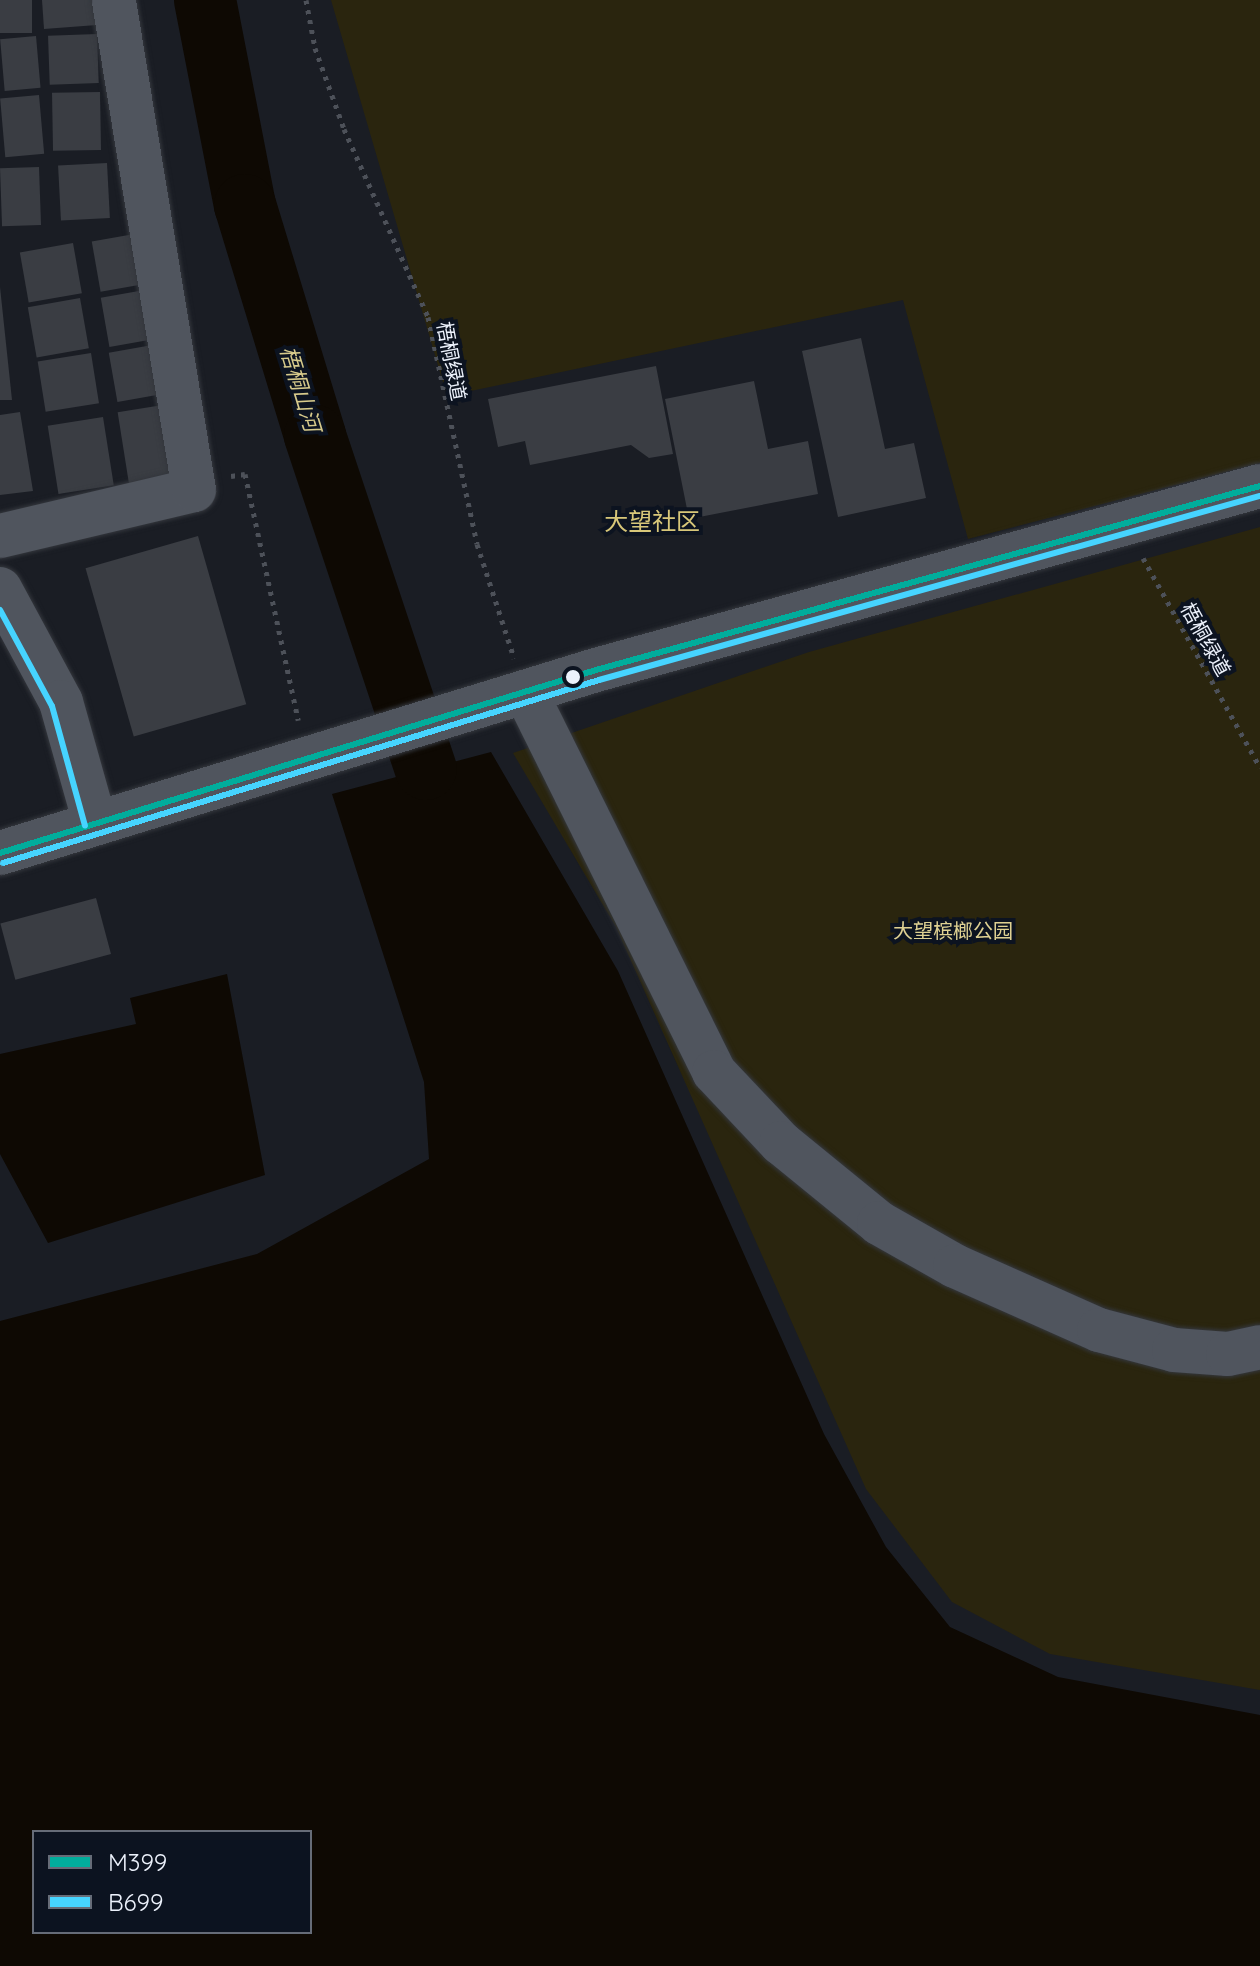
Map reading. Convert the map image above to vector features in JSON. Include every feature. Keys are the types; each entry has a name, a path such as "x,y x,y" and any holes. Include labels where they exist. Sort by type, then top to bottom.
{"street":[{"path":"0,536 194,490 114,0"},
{"path":"0,853 306,757 1260,486"},
{"path":"0,589 61,702 95,823"},
{"path":"507,699 714,1072 781,1143 879,1223 955,1266 1099,1330 1174,1350 1228,1354 1260,1347"}],"path":[{"name":"梧桐绿道","path":"306,0 315,48 344,129 428,317 507,699"},
{"path":"245,474 306,757"},
{"name":"梧桐绿道","path":"1125,526 1260,767"}],"green space":[{"path":"331,0 1260,0 1260,463 968,539 903,300 447,396"},
{"name":"大望槟榔公园","path":"1260,527 1260,1690 1050,1654 952,1602 866,1489 616,927 513,753 809,652"}],"shaded area":[{"path":"491,752 618,971 824,1434 886,1547 950,1627 1058,1677 1260,1715 1260,1966 0,1966 0,1321 257,1254 429,1159 424,1082 332,794"},
{"path":"227,974 265,1175 48,1243 0,1154 0,1054 136,1024 130,998"}],"building":[{"path":"0,0 32,0 32,33 0,33"},
{"path":"42,0 95,0 97,25 44,29"},
{"path":"97,34 99,83 50,85 48,36"},
{"path":"36,36 41,88 5,91 0,39"},
{"path":"100,92 101,150 53,151 52,93"},
{"path":"39,95 44,154 5,157 0,98"},
{"path":"107,163 110,218 61,220 58,166"},
{"path":"39,167 41,225 2,226 0,168"},
{"path":"140,233 149,283 101,292 92,242"},
{"path":"73,243 82,293 29,303 20,252"},
{"path":"0,287 12,400 0,400"},
{"path":"150,289 159,338 109,347 101,298"},
{"path":"80,298 89,348 37,357 28,307"},
{"path":"861,338 885,449 914,443 926,498 838,517 802,351"},
{"path":"158,344 167,393 117,402 109,353"},
{"path":"91,353 99,403 46,412 38,361"},
{"path":"656,366 673,454 649,458 631,445 530,465 525,441 498,447 488,399"},
{"path":"754,381 768,449 808,441 818,494 689,519 665,399"},
{"path":"169,404 180,476 129,484 118,412"},
{"path":"20,412 33,491 0,495 0,415"},
{"path":"103,417 114,485 58,494 48,426"},
{"path":"198,536 246,704 134,736 86,568"},
{"path":"96,898 111,954 15,980 0,924"}],"waterway":[{"name":"梧桐山河","path":"205,0 245,205 315,436 426,769"}],"transit line":[{"name":"M399","path":"0,853 596,670 1260,486"},
{"name":"B699","path":"3,863 599,680 1260,496"},
{"name":"B699","path":"0,610 52,706 85,826"}],"district":[{"name":"大望社区","path":"652,522"}]}
